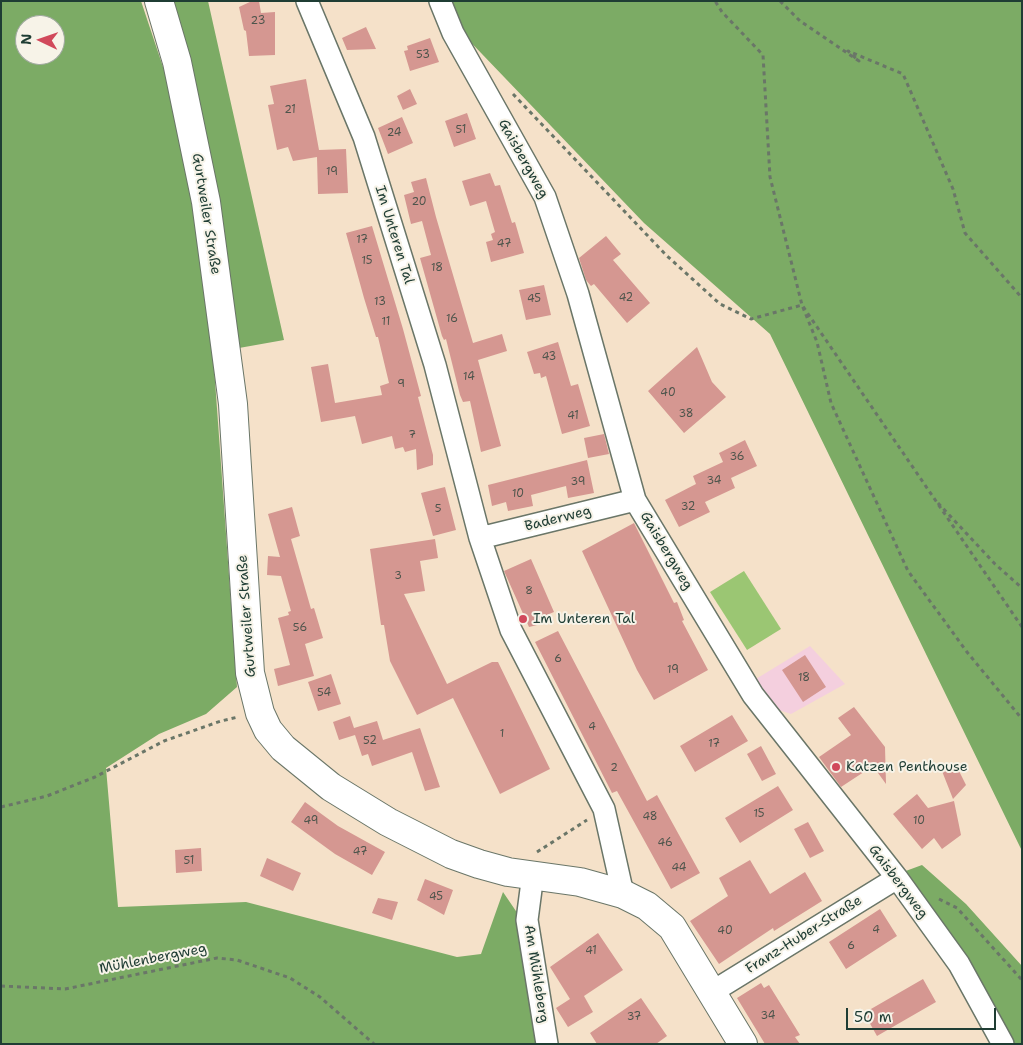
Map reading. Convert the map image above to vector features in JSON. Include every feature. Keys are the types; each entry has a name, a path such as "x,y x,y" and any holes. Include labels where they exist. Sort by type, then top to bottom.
{"main road":[{"name":"Gurtweiler Straße","path":"159,1 177,62 206,202 233,404 250,673 260,713 268,730 283,748 331,787 388,822 451,854 479,864 580,882 623,894 647,906 672,927 743,1044"}],"street":[{"name":"Im Unteren Tal","path":"307,1 364,137 435,366 480,538 511,630 604,809 623,894"},
{"name":"Gaisbergweg","path":"440,1 453,33 546,198 578,294 635,500 753,694 896,878 959,964 1003,1044"},
{"name":"Baderweg","path":"480,538 635,500"},
{"name":"Am Mühleberg","path":"521,873 547,1044"},
{"name":"Franz-Huber-Straße","path":"712,992 896,878"}],"path":[{"path":"715,1 722,12 763,55 770,177 802,305 817,342 831,403 908,571 967,652 1022,719"},
{"path":"780,1 800,21 859,61 848,51 903,74 953,189 965,232 1022,298"},
{"path":"509,91 666,255 720,304 751,319 802,305"},
{"path":"802,305 1022,627"},
{"path":"929,493 995,564 1022,588"},
{"path":"1,808 47,796 95,777 164,741 221,720 260,713"},
{"path":"521,873 604,809"},
{"path":"931,895 957,908 1022,980"},
{"name":"Mühlenbergweg","path":"1,986 65,989 216,958 237,960 290,978 320,997 374,1044"}],"shaded area":[{"path":"810,646 845,684 791,714 767,706 751,682"}],"green space":[{"path":"1,1 141,1 165,73 187,171 213,353 237,687 206,714 159,734 106,768 118,907 246,902 457,957 481,954 503,892 520,917 537,1043 1,1044"},
{"path":"169,1 208,1 284,340 239,348"},
{"path":"448,1 1022,1 1022,851 770,334 644,223 459,30"},
{"path":"744,571 781,629 747,650 710,592"},
{"path":"922,865 966,904 1022,966 1022,1044 1015,1044 903,872"}],"building":[{"path":"252,1 259,1 261,13 275,12 275,55 249,56 246,31 244,30 239,7"},
{"path":"366,27 376,49 347,50 342,38"},
{"path":"430,38 439,62 410,71 404,51 408,50 407,46"},
{"path":"306,79 319,150 346,149 348,193 318,194 317,157 293,161 288,147 277,150 268,105 274,104 270,86"},
{"path":"410,89 417,104 403,110 397,96"},
{"path":"467,113 476,139 454,147 445,121"},
{"path":"402,117 413,143 388,154 378,128"},
{"path":"490,173 495,186 500,185 512,223 515,222 524,253 491,262 486,242 493,240 491,234 495,232 486,201 470,206 462,181"},
{"path":"426,178 473,343 502,334 507,351 478,360 501,446 481,452 470,401 463,402 460,395 446,339 444,340 442,336 420,258 431,255 422,221 411,224 404,195 414,192 411,182"},
{"path":"372,226 421,396 418,397 433,455 433,465 417,470 416,449 405,452 403,447 395,449 392,436 362,444 355,416 321,422 311,367 328,364 335,403 382,395 380,386 389,383 378,337 376,337 364,298 346,233"},
{"path":"606,236 621,254 613,260 650,303 627,323 594,284 591,286 586,280 579,258"},
{"path":"544,285 551,315 526,320 519,290"},
{"path":"558,342 571,386 578,384 590,426 562,434 546,376 541,378 540,373 534,374 527,352"},
{"path":"697,347 712,382 726,397 684,433 648,391"},
{"path":"604,434 609,454 588,458 584,438"},
{"path":"745,440 757,466 731,478 735,488 705,502 710,512 679,527 665,500 696,484 693,476 723,462 719,453"},
{"path":"587,460 594,493 568,498 566,486 531,495 533,506 508,511 506,502 492,506 488,485"},
{"path":"445,487 456,530 433,536 421,493"},
{"path":"292,507 300,536 291,539 311,609 314,608 323,638 305,644 314,676 278,686 274,669 290,665 278,618 289,615 288,612 291,611 281,576 267,575 268,556 280,557 268,514"},
{"path":"634,523 674,603 677,602 684,620 682,621 708,670 654,700 637,670 582,551"},
{"path":"435,539 438,558 420,561 425,591 404,594 447,684 492,662 498,662 550,769 500,794 453,698 417,715 390,661 384,625 381,625 370,549"},
{"path":"531,559 554,612 549,614 553,621 529,627 504,571"},
{"path":"558,631 647,801 657,795 700,873 671,889 617,791 612,793 535,642"},
{"path":"805,655 826,687 803,702 782,670"},
{"path":"331,674 341,704 318,711 308,682"},
{"path":"854,707 885,747 886,784 873,766 841,787 819,757 851,735 838,718"},
{"path":"732,715 748,741 695,772 680,746"},
{"path":"350,716 354,728 377,721 383,740 420,728 440,787 425,791 412,752 372,766 368,754 362,756 355,735 339,740 333,722"},
{"path":"761,746 776,774 762,781 747,754"},
{"path":"956,765 966,785 953,799 940,766"},
{"path":"778,786 793,810 740,843 725,818"},
{"path":"917,794 928,808 954,801 961,835 942,849 934,838 922,849 893,814"},
{"path":"305,802 338,826 385,852 372,875 335,854 291,822"},
{"path":"808,822 824,851 810,858 794,829"},
{"path":"201,848 202,871 176,873 175,850"},
{"path":"267,858 301,873 293,891 260,876"},
{"path":"750,860 770,894 805,872 822,901 774,931 773,928 719,964 690,921 728,896 719,878"},
{"path":"425,879 453,890 444,915 417,900"},
{"path":"378,898 398,902 392,920 372,913"},
{"path":"880,909 897,936 846,969 829,942"},
{"path":"598,933 623,970 584,996 593,1012 568,1027 556,1008 570,999 550,967"},
{"path":"923,979 936,1002 877,1036 864,1013"},
{"path":"761,983 764,988 769,985 800,1035 795,1037 800,1044 765,1044 737,998"},
{"path":"641,998 667,1036 656,1044 597,1044 590,1033"}],"place":[{"name":"Im Unteren Tal","path":"523,619"},
{"name":"Katzen Penthouse","path":"836,767"}]}
